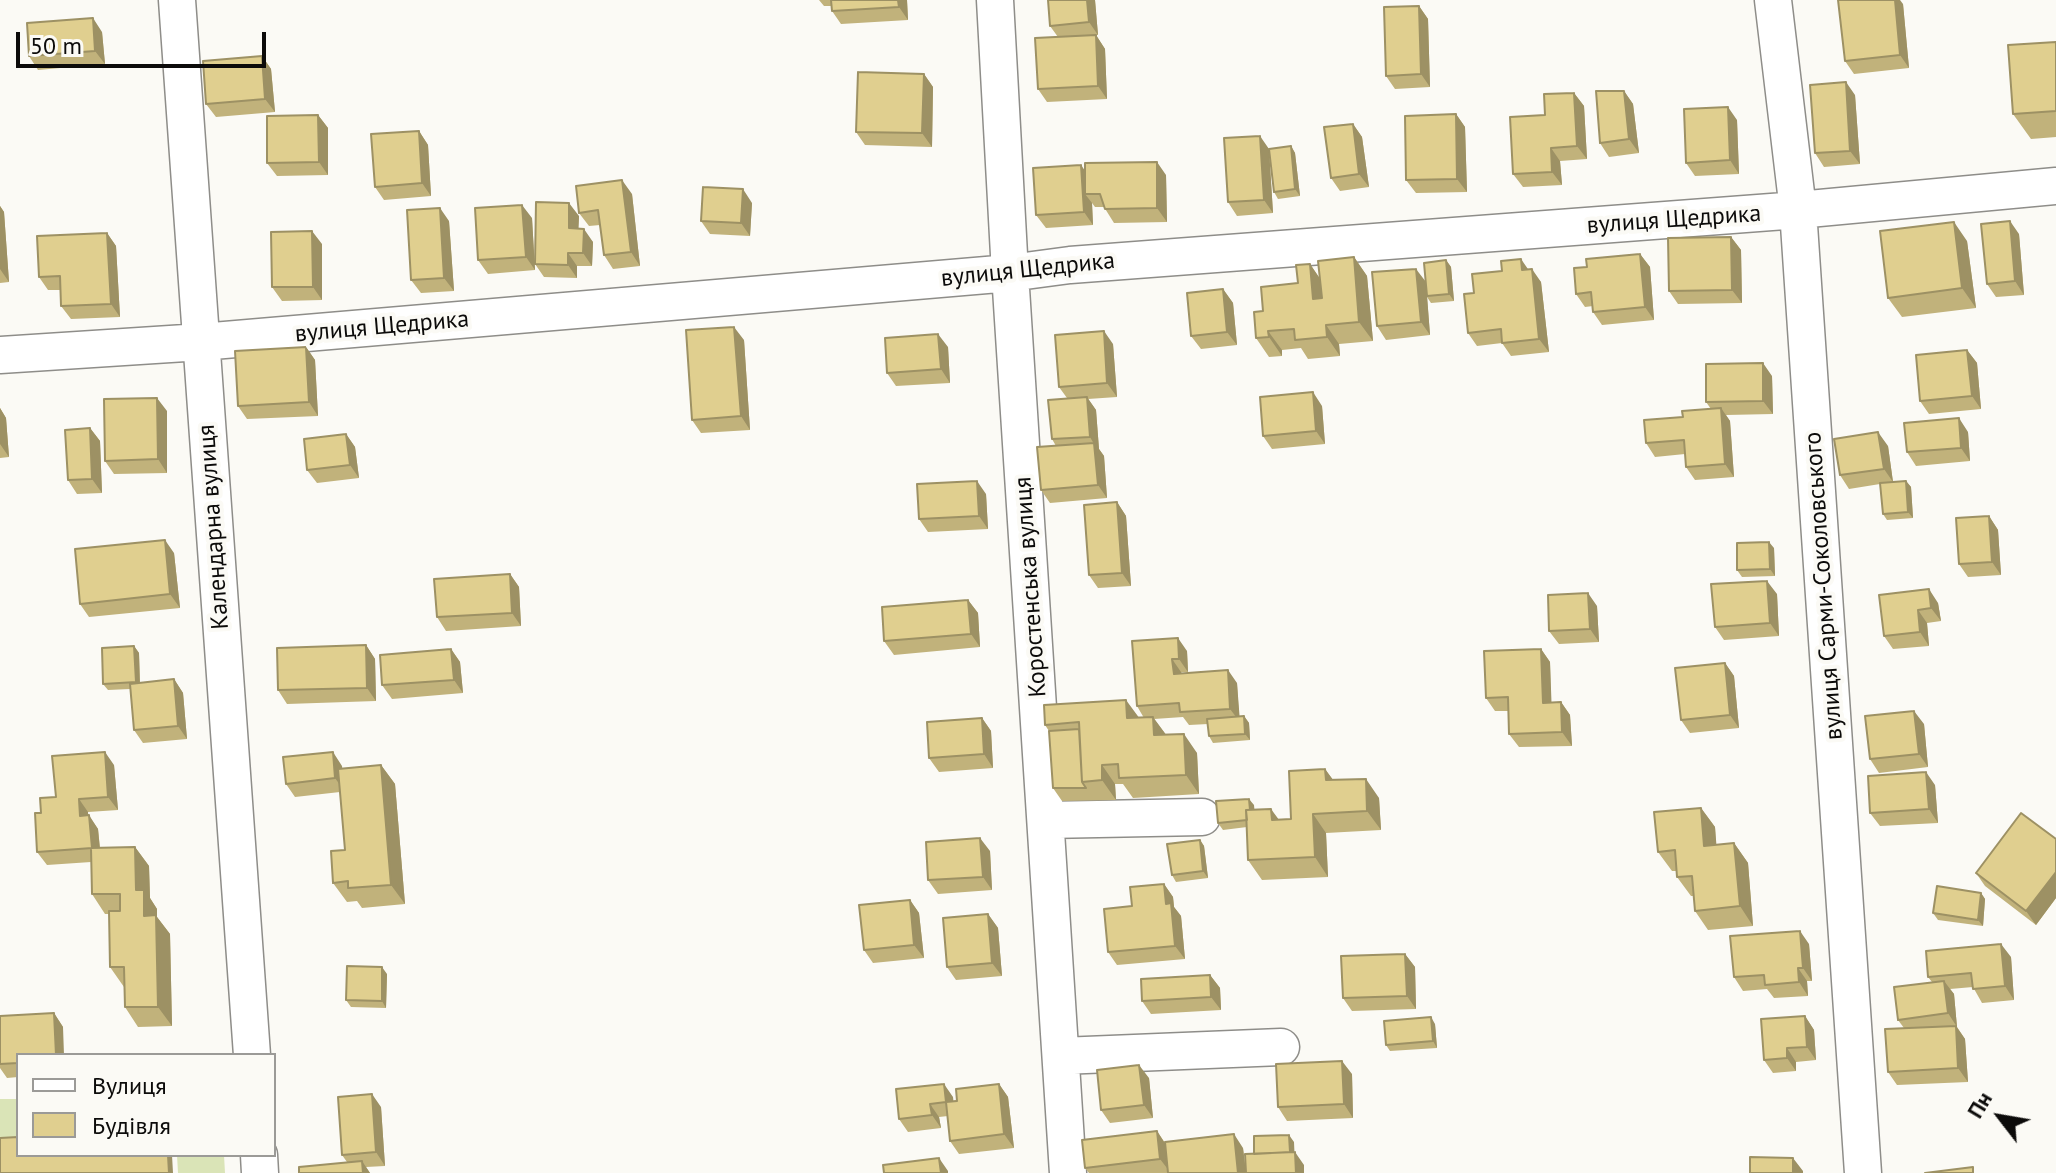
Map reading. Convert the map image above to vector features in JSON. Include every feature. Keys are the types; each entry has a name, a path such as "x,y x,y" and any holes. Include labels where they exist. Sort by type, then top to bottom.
{"street":[{"name":"Календарна вулиця","path":"177,0 252,1053"},
{"name":"Коростенська вулиця","path":"995,0 1068,1173"},
{"name":"вулиця Сарми-Соколовського","path":"1773,0 1798,210 1863,1173"},
{"name":"вулиця Щедрика","path":"0,355 201,342 1010,273 1070,265 1798,210 2056,186"},
{"path":"1046,820 1202,817"},
{"path":"1061,1056 1281,1047"}],"green space":[{"path":"0,1099 16,1099 16,1137 0,1139"},
{"path":"177,1157 224,1157 225,1173 178,1173"}],"building":[{"path":"831,0 898,0 899,7 832,11"},
{"path":"1048,0 1087,0 1089,22 1050,26"},
{"path":"1838,0 1895,0 1900,55 1845,61"},
{"path":"1419,6 1421,74 1386,76 1384,7"},
{"path":"93,18 95,51 29,56 27,23"},
{"path":"1096,35 1098,86 1038,89 1035,38"},
{"path":"2056,42 2056,111 2013,114 2008,45"},
{"path":"262,56 265,99 206,104 203,61"},
{"path":"858,72 924,74 922,133 856,132"},
{"path":"1846,82 1850,151 1815,153 1810,85"},
{"path":"1596,91 1624,91 1629,139 1600,143"},
{"path":"1574,93 1577,146 1551,148 1552,172 1513,174 1510,117 1545,115 1544,94"},
{"path":"1728,107 1730,160 1686,163 1684,109"},
{"path":"1456,114 1457,179 1406,180 1405,116"},
{"path":"318,115 319,162 267,163 267,116"},
{"path":"1353,124 1359,174 1331,178 1324,127"},
{"path":"419,131 422,183 375,187 371,134"},
{"path":"1260,136 1264,200 1228,202 1224,138"},
{"path":"1291,146 1295,189 1274,192 1269,149"},
{"path":"1157,162 1157,208 1105,209 1100,194 1085,194 1085,163"},
{"path":"1081,165 1084,212 1036,215 1033,168"},
{"path":"622,180 631,252 604,255 598,210 579,213 576,186"},
{"path":"703,187 743,189 741,223 701,221"},
{"path":"536,202 569,203 569,228 584,229 583,253 568,253 568,265 535,264"},
{"path":"522,205 526,257 478,260 475,208"},
{"path":"440,208 444,278 411,280 407,210"},
{"path":"2010,221 2015,281 1987,284 1981,224"},
{"path":"1954,222 1962,288 1888,298 1880,231"},
{"path":"312,231 313,287 272,287 271,232"},
{"path":"107,233 111,304 61,306 60,276 39,277 37,236"},
{"path":"1731,237 1732,290 1669,291 1668,238"},
{"path":"1640,254 1645,307 1593,312 1591,292 1576,294 1574,268 1587,267 1586,259"},
{"path":"1354,257 1359,322 1326,325 1327,337 1295,340 1294,329 1268,331 1269,337 1256,338 1254,312 1263,311 1261,287 1298,283 1296,265 1310,264 1313,299 1322,298 1318,261"},
{"path":"1521,259 1522,270 1532,269 1539,339 1502,343 1501,329 1468,333 1464,294 1474,293 1472,274 1502,271 1501,261"},
{"path":"1446,260 1449,294 1427,296 1424,263"},
{"path":"1416,269 1421,322 1377,326 1372,272"},
{"path":"1223,289 1227,332 1191,336 1187,293"},
{"path":"734,327 741,416 692,420 686,330"},
{"path":"1104,331 1107,383 1059,387 1055,335"},
{"path":"938,334 941,369 887,373 885,338"},
{"path":"306,347 309,402 238,406 235,351"},
{"path":"1967,350 1972,396 1920,401 1916,355"},
{"path":"1763,363 1763,401 1706,402 1706,364"},
{"path":"1313,392 1316,431 1263,436 1260,397"},
{"path":"1087,397 1090,437 1052,439 1048,400"},
{"path":"157,398 158,459 105,461 104,399"},
{"path":"1721,408 1725,464 1686,467 1684,440 1646,443 1644,420 1683,417 1682,411"},
{"path":"1959,418 1961,448 1907,452 1904,423"},
{"path":"90,428 92,479 68,480 65,430"},
{"path":"1878,432 1884,469 1840,475 1834,439"},
{"path":"346,434 350,465 307,470 304,439"},
{"path":"1094,443 1098,485 1041,490 1037,447"},
{"path":"977,481 979,516 919,519 917,484"},
{"path":"1906,481 1908,512 1883,514 1880,483"},
{"path":"1117,502 1122,573 1089,575 1084,505"},
{"path":"1989,516 1992,562 1959,564 1956,518"},
{"path":"165,540 170,594 80,604 75,549"},
{"path":"1769,542 1770,569 1737,570 1737,543"},
{"path":"510,574 512,613 437,617 434,579"},
{"path":"1767,581 1770,623 1715,627 1711,584"},
{"path":"1929,589 1931,608 1918,610 1920,632 1884,636 1879,595"},
{"path":"1588,593 1590,629 1549,631 1548,595"},
{"path":"968,600 971,634 884,641 882,607"},
{"path":"1178,638 1179,659 1172,659 1174,674 1228,670 1230,709 1180,712 1179,703 1137,706 1132,641"},
{"path":"366,645 367,688 278,690 277,648"},
{"path":"134,646 136,682 103,684 102,648"},
{"path":"451,649 454,680 382,685 380,655"},
{"path":"1541,649 1543,703 1561,702 1562,732 1509,734 1508,697 1486,698 1484,651"},
{"path":"1725,663 1730,715 1681,720 1675,668"},
{"path":"174,679 178,726 134,730 130,684"},
{"path":"1126,700 1127,718 1153,717 1154,735 1184,734 1186,775 1119,778 1118,764 1102,765 1102,780 1082,782 1079,722 1045,725 1044,705"},
{"path":"1914,711 1919,754 1870,759 1865,716"},
{"path":"1244,716 1245,734 1209,736 1207,719"},
{"path":"982,718 984,754 929,758 927,722"},
{"path":"1079,729 1082,782 1086,788 1053,788 1049,731"},
{"path":"105,752 108,797 79,799 80,816 89,815 92,848 37,852 35,813 41,813 40,798 56,797 52,756"},
{"path":"333,752 335,778 286,784 283,757"},
{"path":"381,765 391,885 348,888 348,881 333,883 331,851 345,850 338,769"},
{"path":"1325,769 1326,780 1366,779 1367,811 1313,814 1315,857 1248,860 1246,810 1271,809 1272,820 1291,819 1289,771"},
{"path":"1926,772 1929,809 1870,813 1868,776"},
{"path":"1249,799 1247,820 1218,823 1216,801"},
{"path":"1701,808 1704,846 1734,843 1740,906 1695,911 1692,876 1677,877 1675,850 1658,852 1654,812"},
{"path":"2021,813 2056,839 2056,872 2026,911 1976,873"},
{"path":"980,838 983,877 928,880 926,842"},
{"path":"1200,840 1203,871 1172,875 1167,844"},
{"path":"135,847 136,890 144,890 144,916 156,915 158,1007 125,1007 124,967 110,967 109,911 120,911 120,894 92,894 91,848"},
{"path":"1164,884 1166,904 1171,903 1175,946 1108,952 1104,909 1132,906 1130,887"},
{"path":"1937,886 1981,893 1978,920 1933,913"},
{"path":"910,900 914,945 864,950 859,905"},
{"path":"988,914 992,963 947,967 943,918"},
{"path":"1800,931 1803,968 1798,968 1799,982 1765,985 1764,975 1734,977 1730,936"},
{"path":"2001,944 2005,986 1973,989 1971,973 1928,977 1926,951"},
{"path":"1405,954 1407,996 1343,998 1341,956"},
{"path":"347,966 382,967 382,1001 346,1000"},
{"path":"1210,975 1211,997 1142,1001 1141,979"},
{"path":"1944,981 1948,1013 1898,1020 1894,987"},
{"path":"54,1013 56,1053 16,1053 16,1063 0,1064 0,1016"},
{"path":"1805,1016 1807,1047 1787,1048 1787,1058 1764,1060 1761,1019"},
{"path":"1431,1017 1433,1041 1386,1045 1384,1021"},
{"path":"1956,1026 1958,1068 1888,1072 1885,1029"},
{"path":"1342,1061 1344,1104 1278,1107 1276,1064"},
{"path":"1139,1065 1144,1105 1101,1110 1097,1070"},
{"path":"944,1084 946,1102 930,1104 932,1115 899,1119 896,1089"},
{"path":"999,1084 1004,1134 950,1141 946,1102 957,1101 956,1089"},
{"path":"372,1094 376,1152 342,1155 338,1097"},
{"path":"1157,1131 1160,1159 1085,1168 1082,1140"},
{"path":"1234,1134 1238,1173 1168,1173 1165,1142"},
{"path":"1289,1135 1290,1152 1254,1154 1254,1136"},
{"path":"16,1137 16,1157 168,1157 169,1173 0,1173 0,1138"},
{"path":"1295,1152 1296,1173 1246,1173 1245,1154"},
{"path":"1750,1157 1793,1158 1793,1173 1750,1173"},
{"path":"939,1158 941,1173 884,1173 883,1165"},
{"path":"362,1161 363,1173 299,1173 299,1167"},
{"path":"1973,1167 1973,1173 1925,1173"}]}
